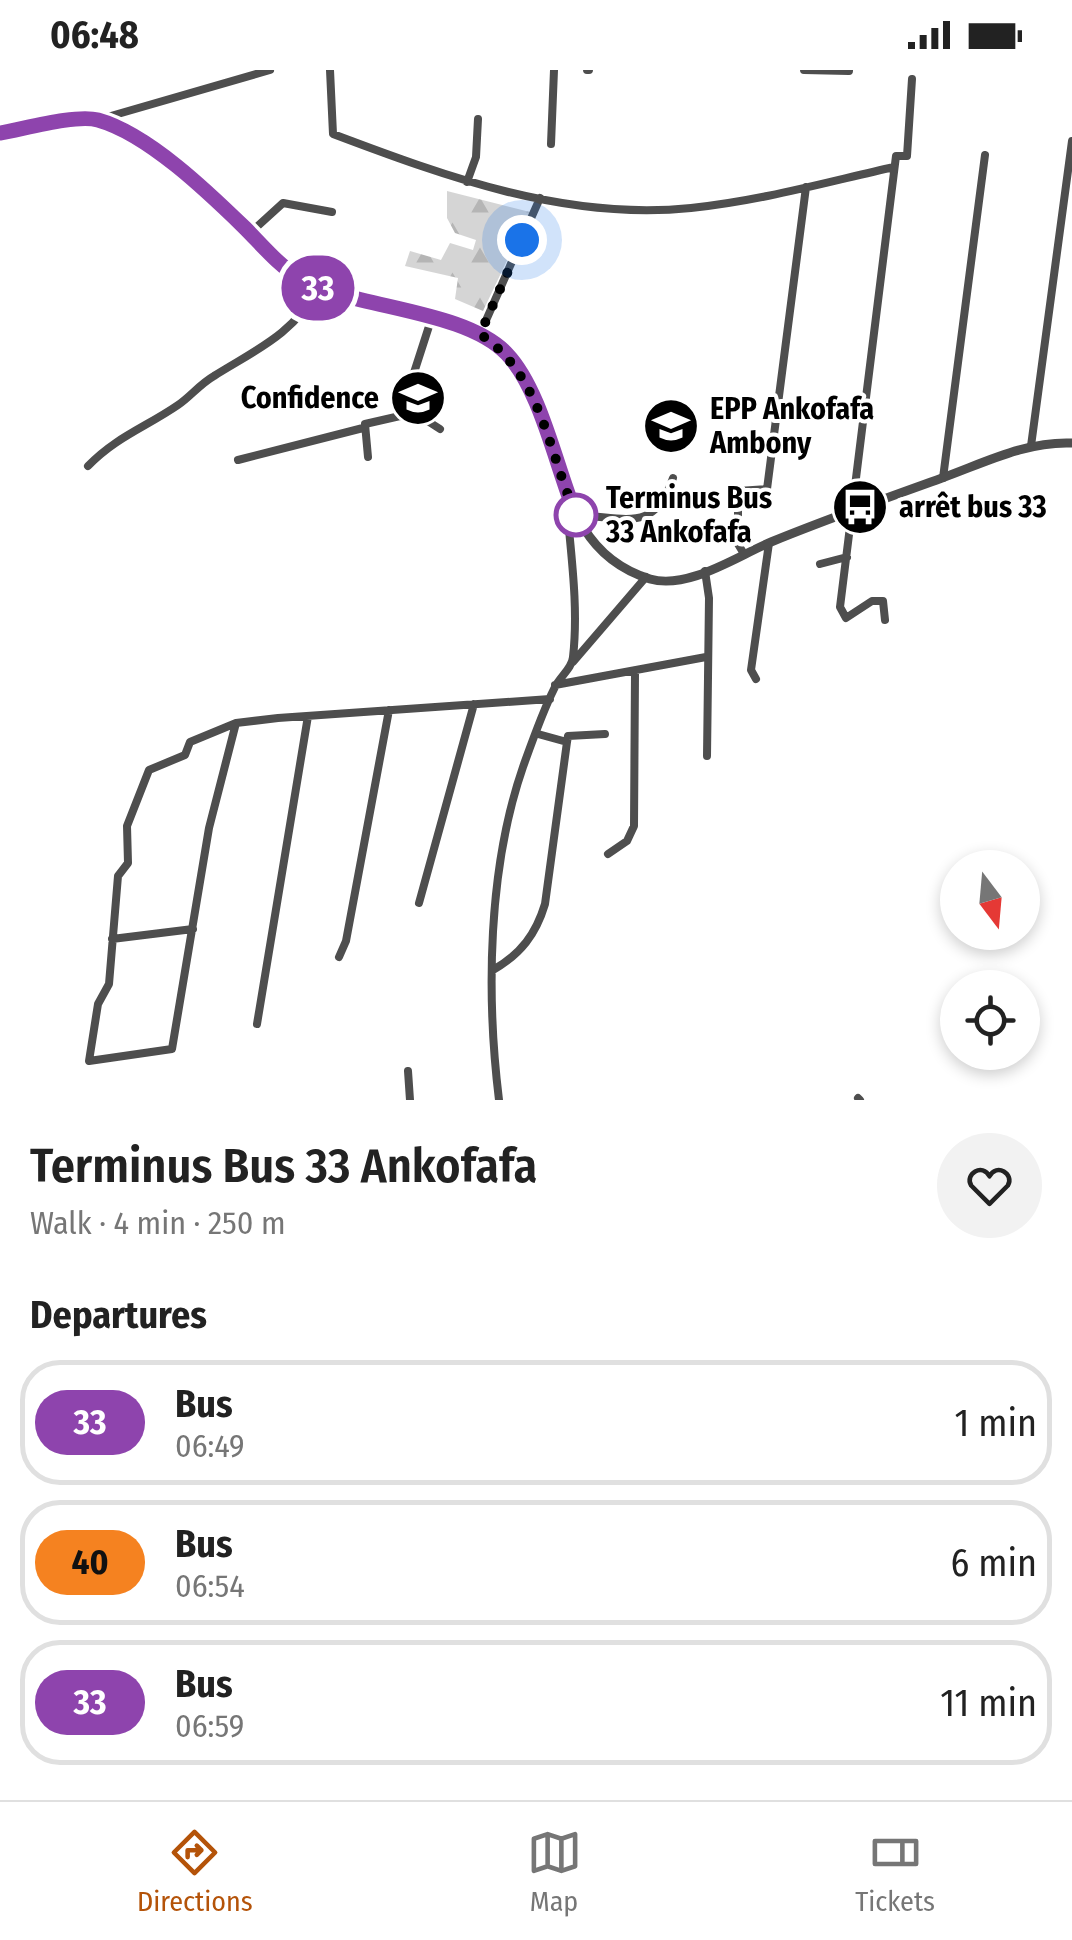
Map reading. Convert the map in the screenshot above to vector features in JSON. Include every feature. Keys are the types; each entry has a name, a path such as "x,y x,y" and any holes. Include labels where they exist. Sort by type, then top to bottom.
{"street":[{"path":"0,133 97,120 270,70"},
{"path":"330,70 333,134 467,182 593,208 662,210 747,201 894,167"},
{"path":"551,144 554,70"},
{"path":"804,70 849,72"},
{"path":"885,620 883,600 872,600 851,617 842,616 894,167 896,156 906,156 912,79"},
{"path":"467,182 476,158 478,118"},
{"path":"97,120 146,144 294,275 318,288 480,334 510,357 535,396 576,515 603,552 646,577 666,581 705,571 854,509 1030,446 1072,443"},
{"path":"1030,446 1072,141"},
{"path":"943,478 984,155"},
{"path":"744,554 738,544 738,491 767,489 806,187"},
{"path":"480,334 540,198"},
{"path":"250,233 283,203 332,212"},
{"path":"1059,245 1072,246"},
{"path":"88,466 105,448 176,406 207,380 278,341 300,318 318,288"},
{"path":"400,416 431,320"},
{"path":"238,460 400,416 426,420 440,430"},
{"path":"363,428 368,457"},
{"path":"576,515 644,518 664,504 673,478"},
{"path":"566,491 574,587 574,662"},
{"path":"756,679 750,670 769,543"},
{"path":"820,564 847,557"},
{"path":"705,571 709,598 707,756"},
{"path":"499,1100 493,1048 494,970 498,867 507,817 555,685 646,577"},
{"path":"555,685 706,657"},
{"path":"608,854 627,841 634,826 635,673"},
{"path":"236,724 209,828 172,1049 89,1061 98,1004 109,984 118,876 128,863 126,826 149,770 185,756 190,742 236,724 550,698"},
{"path":"419,903 474,704"},
{"path":"339,957 346,941 389,710"},
{"path":"257,1024 267,951 293,830 308,716"},
{"path":"538,734 567,742"},
{"path":"494,970 526,945 538,928 545,904 568,736 605,734"},
{"path":"112,939 193,929"},
{"path":"408,1071 410,1100"}],"green space":[{"path":"447,191 530,212 483,311 455,299 458,278 405,266 410,251 441,260 450,243 473,250 476,240 455,233 447,218"}],"bus line":[{"name":"33","path":"0,133 90,119 128,132 225,208 294,275 318,288 353,294 480,334 504,350 535,396 555,467 576,515"}],"place":[{"name":"Confidence","path":"418,398"},
{"name":"EPP Ankofafa Ambony","path":"671,426"},
{"name":"arrêt bus 33","path":"860,507"},
{"name":"Terminus Bus 33 Ankofafa","path":"576,515"}],"route":[{"path":"522,240 480,334 504,350 535,396 555,467 576,515"}]}
